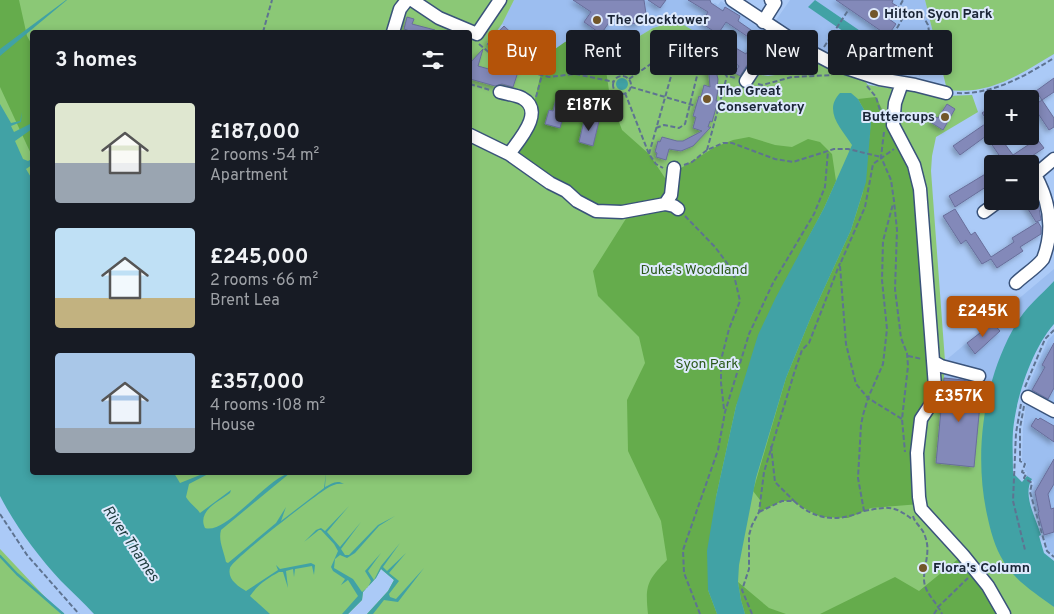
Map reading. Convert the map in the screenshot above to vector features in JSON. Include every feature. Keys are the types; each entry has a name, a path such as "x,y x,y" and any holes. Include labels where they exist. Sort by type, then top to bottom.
{"street":[{"path":"394,30 400,10 407,0"},
{"path":"412,0 439,18 468,30"},
{"path":"472,32 477,34 500,0"},
{"path":"732,0 776,30"},
{"path":"763,22 775,3 771,0"},
{"path":"818,59 880,79 912,81 946,93"},
{"path":"746,81 750,75"},
{"path":"912,81 895,103 893,124 914,164 920,189 934,362 935,387 931,404 921,419 917,453 918,497 921,509 988,586 1004,614"},
{"path":"500,92 521,97 531,105 532,110 529,124 509,154"},
{"path":"472,136 509,154 550,183 566,191 577,201 596,211 622,212 665,204 678,209"},
{"path":"1039,171 1054,159"},
{"path":"665,204 671,195 674,168"},
{"path":"1016,282 1042,260 1049,248 1053,235 1054,218 1049,199 1039,185"},
{"path":"934,362 941,366 979,376"},
{"path":"1025,397 1054,411"}],"path":[{"path":"264,30 272,0"},
{"path":"896,30 904,16 897,11 903,0"},
{"path":"834,30 849,9"},
{"path":"912,81 931,45 928,25 922,14"},
{"path":"477,34 480,46 488,53"},
{"path":"818,59 825,51 823,48 828,39"},
{"path":"961,94 980,92 1019,79 1054,58"},
{"path":"629,79 650,65"},
{"path":"532,110 542,75 549,77 575,74 614,82"},
{"path":"649,154 671,75"},
{"path":"656,128 664,125 681,128 690,104 696,75"},
{"path":"707,150 728,76 762,85 792,77 835,75"},
{"path":"614,82 620,76 629,79"},
{"path":"629,79 631,87"},
{"path":"614,82 617,92 625,93"},
{"path":"472,85 500,92"},
{"path":"840,263 846,344 856,384 868,398 902,419 908,366 907,353 900,338 895,289 897,230 894,200 891,180 881,158 885,125 876,97 867,86 863,85"},
{"path":"631,87 696,106"},
{"path":"625,93 631,87"},
{"path":"625,93 649,154 656,164 665,169 692,162 707,150 723,143 732,143 775,159 793,162 828,151 848,149 881,158"},
{"path":"840,263 835,276 828,291 840,263 865,208 873,164 902,143"},
{"path":"700,614 684,573 683,550 718,450 725,412 749,334 773,283 814,214 825,187 828,151"},
{"path":"864,511 858,478 863,415 868,398 884,364 887,329 882,280 883,241 894,200"},
{"path":"678,209 715,247 733,271 740,301 729,329 721,360 721,383 725,412"},
{"path":"752,614 742,590 750,569 749,535 759,512 764,472 802,350 809,343 840,263"},
{"path":"1026,550 1013,501 1016,433 1025,397 1046,339 1054,330"},
{"path":"1025,397 1020,428 1020,461 1025,464 1022,472 1026,474 1024,478 1032,483 1030,492 1047,551 1054,556"},
{"path":"771,446 775,482 800,506 821,517 848,518 864,511 889,507 905,514 914,521"},
{"path":"759,512 782,501 794,501"},
{"path":"0,514 28,555 80,614"},
{"path":"934,614 960,584 976,571"}],"shaded area":[{"path":"514,0 710,0 711,4 715,3 718,5 721,1 762,30 747,30 747,66 741,67 737,64 737,30 692,30 677,21 653,28 640,36 640,30 566,30 566,43 556,49 556,30 509,30 502,24"},
{"path":"790,0 925,0 932,30 828,30 828,52 818,48 818,30 791,30 776,20"},
{"path":"1054,269 1054,281 1020,317 1004,350 992,385 944,378 945,361"},
{"path":"1054,334 1054,555 1048,550 1031,492 1034,482 1026,477 1027,472 1024,471 1027,464 1022,461 1023,429 1028,387 1048,340"}],"green space":[{"name":"Syon Park","path":"0,0 514,0 498,30 488,30 488,75 556,75 556,64 566,59 566,75 640,75 640,36 653,28 677,21 692,30 650,30 650,75 737,75 737,71 747,73 747,75 768,76 818,75 818,62 820,61 828,64 828,75 852,75 864,80 868,85 946,96 972,95 978,112 936,137 932,156 931,171 945,361 944,378 992,385 983,429 983,488 1054,607 1054,614 367,614 388,591 394,580 381,569 376,578 363,592 362,600 348,614 226,614 134,475 472,475 472,30 30,30 30,251 0,192"},
{"path":"0,0 19,0 27,36 30,41 30,152 0,87"},
{"path":"925,0 1054,0 1054,54 1016,76 991,86 963,91 947,90 943,75 952,75 952,30 932,30"},
{"name":"Duke's Woodland","path":"565,42 566,75 607,75 610,97 622,130 649,154 665,178 715,147 733,140 749,137 775,145 792,147 808,139 820,142 832,154 836,181 805,244 736,406 716,497 708,590 717,614 648,614 647,590 649,584 655,573 667,560 661,521 628,451 627,400 645,363 639,337 598,296 593,271 627,217 550,183 509,154 530,120 541,75 556,75 556,48"},
{"path":"876,97 903,152 914,186 930,386 918,446 920,504 871,508 848,518 821,517 794,501 782,501 759,512 760,500 753,491 786,378 811,317 851,230 863,192 871,122 858,99"},
{"path":"1,550 61,614 0,614"},
{"path":"963,555 1004,614 820,614 895,577 919,591"},
{"path":"738,582 769,608 786,614 745,614"}],"water":[{"path":"66,0 67,0 0,56 0,49"},
{"path":"815,0 859,30 841,30 808,7"},
{"path":"620,78 624,78 628,84 624,90 620,90 616,86 616,82"},
{"path":"840,93 851,93 858,99 871,122 866,182 851,230 811,317 786,378 756,478 739,565 738,582 745,614 717,614 708,590 707,551 716,497 736,406 758,335 776,297 824,208 852,145 833,113 835,100"},
{"name":"River Thames","path":"0,104 11,123 20,121 22,112 21,122 11,126 14,132 30,124 30,130 15,141 23,159 30,160 30,166 26,169 30,176 30,475 175,475 180,483 200,475 206,475 189,484 186,497 200,513 231,490 230,493 206,512 203,522 205,528 214,528 235,515 281,477 288,475 221,530 221,542 226,562 228,563 276,523 286,507 281,521 324,488 326,475 325,487 336,482 344,484 332,485 318,494 258,541 234,562 230,568 229,572 232,579 246,591 278,570 276,565 280,569 311,563 315,565 314,575 312,566 295,569 294,577 293,569 286,571 288,588 283,572 279,572 256,588 250,596 270,614 94,614 61,581 36,551 20,530 0,496"},
{"path":"1054,281 1054,324 1046,334 1032,360 1018,403 1013,431 1013,473 1022,482 1027,476 1032,479 1028,492 1031,507 1041,535 1039,536 1044,553 1054,561 1054,607 1018,579 1001,557 988,519 981,470 984,419 996,369 1016,324 1029,307"},
{"path":"349,506 327,532 340,547 361,522 341,549 345,555 349,555 378,525 395,516 379,526 355,553 347,558 340,555 335,559 334,568 353,579 362,592 366,588 363,592 362,600 348,614 342,614 358,596 348,580 341,585 345,579 333,571 331,567 338,551 321,530 304,542 316,530 321,528 325,531"},
{"path":"400,543 383,567 387,571 406,553 389,573 399,581 389,594 390,597 396,599 424,568 398,602 384,600 373,614 367,614 388,591 394,580 381,569 374,580 381,566"},
{"path":"381,553 368,571 374,580 368,586 371,581 365,571"}],"building":[{"path":"573,0 644,0 646,14 640,23 629,24 615,14 604,30 595,30 584,22 591,12"},
{"path":"648,0 666,0 660,8"},
{"path":"688,0 710,0 711,3 723,11 725,7 740,16 738,21 751,30 747,30 747,36 726,22 721,30 712,30 701,23 708,12"},
{"name":"Hilton Syon Park","path":"836,0 893,0 892,3 897,6 889,19 896,24 892,30 880,30"},
{"path":"407,17 414,19 412,24 435,30 407,30 404,29"},
{"path":"504,26 508,30 500,30"},
{"path":"483,49 478,66 488,69 488,75 517,75 513,87 502,84 495,86 472,80 472,61"},
{"path":"737,49 746,54 747,52 747,65 740,76 737,74 739,66 737,65"},
{"name":"The Great Conservatory","path":"709,75 717,75 718,90 716,101 718,101 712,122 710,121 708,127 711,127 693,146 681,151 669,149 666,160 656,157 657,153 655,152 658,141 660,142 662,137 683,141 702,131 693,128 696,117 693,116 704,85 710,87"},
{"path":"1054,78 1054,92 1042,100 1037,90"},
{"path":"556,99 567,102 560,128 545,124 549,110 553,111"},
{"path":"1042,100 1054,118 1054,127 1049,130 1039,115 1039,102"},
{"name":"Buttercups","path":"947,104 955,109 943,130 930,122 933,116 938,118"},
{"path":"585,117 599,121 593,146 579,142"},
{"path":"984,125 984,137 960,155 953,146"},
{"path":"1039,142 1044,148 1034,155 1013,155 1028,145 1039,145"},
{"path":"992,145 1006,145 1013,155 999,155"},
{"path":"984,175 984,188 955,207 949,196"},
{"path":"1039,208 1041,220 1036,222 1029,210 1039,210"},
{"path":"955,209 971,235 975,232 991,257 1014,242 1012,238 1038,222 1041,227 1041,234 1020,247 1023,251 997,268 991,259 982,264 966,240 961,244 943,216"},
{"path":"993,323 1000,331 975,354 967,343"},
{"path":"1054,343 1054,388 1048,399 1032,390 1045,367 1042,365"},
{"path":"944,378 977,384 982,383 974,467 936,463"},
{"path":"1036,418 1038,420 1040,418 1054,426 1054,442 1031,426"},
{"path":"1054,459 1054,484 1048,494 1051,509 1054,508 1054,532 1044,535 1035,492"}],"waterway":[{"path":"0,556 17,574 63,614"}],"place":[{"name":"Hilton Syon Park","path":"874,14"},
{"name":"The Clocktower","path":"597,20"},
{"name":"The Great Conservatory","path":"707,99"},
{"name":"Buttercups","path":"945,117"},
{"name":"Flora's Column","path":"923,568"}]}
